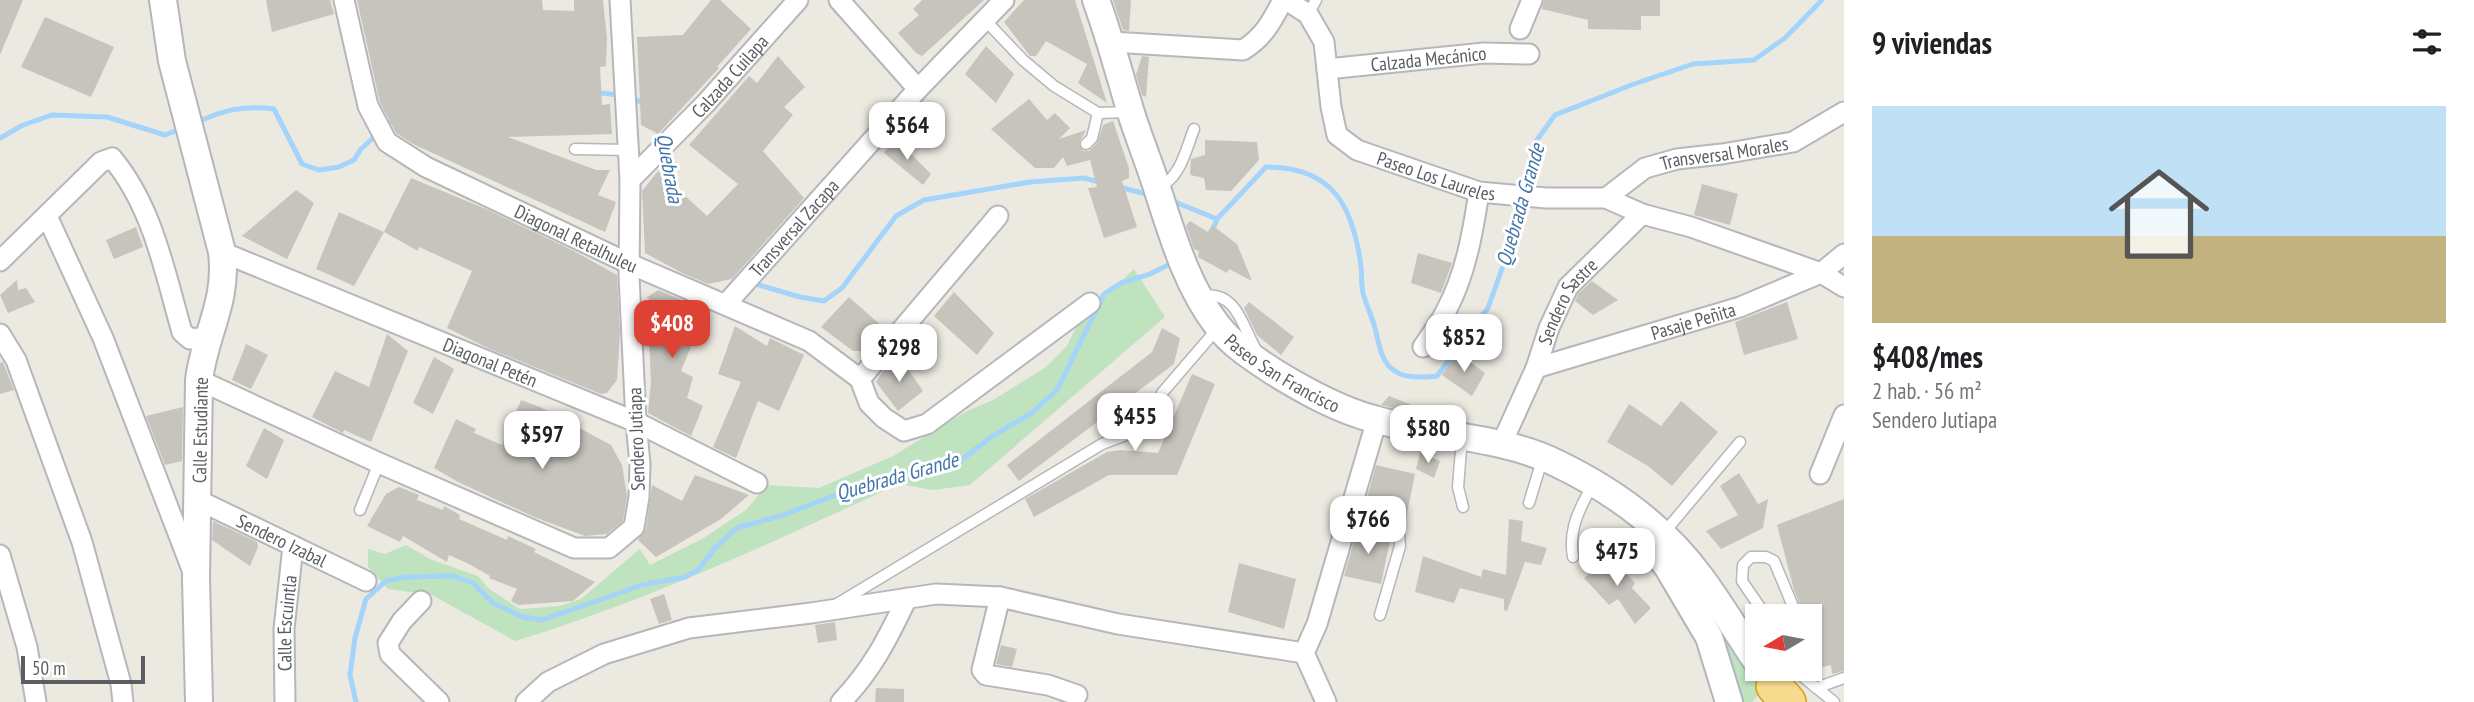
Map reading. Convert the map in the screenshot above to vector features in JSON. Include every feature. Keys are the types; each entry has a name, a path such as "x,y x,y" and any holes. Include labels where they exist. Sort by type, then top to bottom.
{"street":[{"name":"Diagonal Retalhuleu","path":"344,0 369,106 387,142 426,167 630,264 809,341 860,379 869,403 904,431 927,424 1090,303"},
{"name":"Sendero Jutiapa","path":"199,380 379,463 574,548 608,548 634,527 639,497 640,464 630,264 630,180 620,0"},
{"name":"Calzada Cuilapa","path":"630,180 706,103 798,0"},
{"path":"839,0 918,89"},
{"name":"Transversal Zacapa","path":"726,304 918,89 1004,0"},
{"name":"Paseo San Francisco","path":"1096,0 1112,43 1154,189 1153,215 1211,336 1239,360 1293,398 1373,433 1461,444 1501,445 1552,461 1640,513 1700,577 1784,685"},
{"path":"1112,43 1243,50 1257,42 1267,30 1284,0"},
{"name":"Paseo Los Laureles","path":"1284,0 1312,7 1324,42 1337,135 1357,150 1488,192 1546,198 1606,198 1642,214 1691,227 1821,272 1844,287"},
{"path":"1520,29 1532,0"},
{"name":"Calle Estudiante","path":"158,1 222,252 225,273 222,298 202,360 199,380 196,579 199,702"},
{"name":"Calzada Mecánico","path":"1327,69 1485,53 1529,54"},
{"name":"Transversal Morales","path":"1606,198 1645,168 1676,159 1722,155 1793,142 1844,112"},
{"path":"0,261 101,162 112,158 133,186 155,238 182,332 190,339 209,337"},
{"path":"1423,347 1447,310 1488,192"},
{"name":"Sendero Sastre","path":"1501,445 1536,368 1549,328 1568,287 1642,214"},
{"path":"47,216 103,338 196,579"},
{"path":"860,379 998,216"},
{"name":"Diagonal Petén","path":"222,252 636,422 757,483"},
{"name":"Pasaje Peñita","path":"1536,368 1741,307 1821,272 1844,254"},
{"name":"Paseo San Francisco","path":"1191,290 1218,327 1242,349 1265,366 1325,400 1373,419 1539,470 1632,523 1667,566 1709,637 1729,702"},
{"path":"0,334 16,360 82,542 121,684 123,702"},
{"path":"1820,474 1844,415"},
{"path":"1326,702 1304,653 1317,624 1373,433"},
{"name":"Sendero Izabal","path":"198,500 366,581"},
{"name":"Calle Escuintla","path":"285,702 284,629 293,546"},
{"path":"0,555 27,648 36,702"},
{"path":"526,702 548,682 604,654 689,628 936,594 1000,597 1118,624 1304,653"},
{"path":"1000,597 982,670 986,675 1048,685 1077,695"},
{"path":"841,702 860,683 880,654 907,598"},
{"path":"421,601 402,621 388,643 390,654 439,702"}],"lane":[{"path":"985,20 1023,60 1054,86 1098,113 1131,112"},
{"path":"1086,144 1092,138 1098,113"},
{"path":"1154,189 1166,184 1179,169 1194,130"},
{"path":"575,149 628,150"},
{"path":"826,610 1102,444 1152,425 1162,393 1211,336"},
{"path":"1662,534 1740,442"},
{"path":"1461,444 1458,487 1463,507"},
{"path":"360,510 379,463"},
{"path":"1529,503 1539,470"},
{"path":"1573,557 1573,526 1587,495"},
{"path":"1348,516 1395,529 1399,534 1400,546 1380,615"},
{"path":"1758,604 1742,581 1743,565 1751,557 1766,557 1774,561 1792,604"},
{"path":"1784,685 1844,678"},
{"path":"1784,685 1834,702"}],"green space":[{"path":"1134,269 1165,317 970,485 933,490 899,484 757,549 661,589 515,641 432,595 388,589 368,567 368,549 385,554 406,545 432,560 478,576 489,589 520,609 560,606 581,599 640,549 650,565 702,539 746,510 767,485 819,488 893,456 967,411 993,400 1046,367 1067,346 1079,321"},
{"path":"1715,615 1745,660 1745,681 1759,681 1764,689 1752,702 1740,702 1709,616"}],"building":[{"path":"0,0 23,0 0,55"},
{"path":"266,0 330,0 334,14 272,32"},
{"path":"357,0 542,0 543,10 574,11 574,0 603,0 607,38 606,66 600,67 602,105 610,104 612,134 508,137 596,170 610,170 598,195 616,202 605,232 413,144 396,133 380,103"},
{"path":"711,0 720,0 751,29 658,134 641,125 637,37 683,35"},
{"path":"922,0 984,0 922,56 898,33 919,15 913,9"},
{"path":"1024,0 1075,0 1107,103 1078,83 1087,64 1046,41 1036,56 1030,56 1004,22"},
{"path":"1113,0 1131,0 1129,31 1123,30"},
{"path":"1544,0 1660,0 1660,16 1641,16 1641,30 1588,29 1588,20 1542,9"},
{"path":"45,17 114,47 91,97 21,67"},
{"path":"986,46 1014,74 996,103 965,74"},
{"path":"778,56 805,87 784,107 793,115 763,151 804,198 732,279 708,284 645,253 642,191 658,171 707,216 738,184 689,145 749,76 757,83"},
{"path":"1142,56 1149,57 1146,97 1142,95 1136,75"},
{"path":"1029,99 1047,120 1055,113 1070,128 1059,139 1086,130 1079,143 1083,151 1089,151 1097,143 1103,125 1113,121 1129,168 1129,178 1122,181 1137,227 1104,238 1088,188 1097,187 1090,160 1067,166 1063,157 1054,168 1035,168 991,129"},
{"path":"895,138 931,174 923,185 884,153"},
{"path":"1205,140 1257,142 1259,160 1231,191 1206,190 1204,178 1190,175 1191,159 1205,155"},
{"path":"411,178 486,209 617,275 620,334 617,380 607,393 601,394 490,349 447,328 472,271 419,247 418,251 384,232"},
{"path":"1702,184 1738,194 1730,225 1694,215"},
{"path":"296,190 314,203 287,259 242,236"},
{"path":"339,212 384,232 354,286 316,269"},
{"path":"1190,221 1208,232 1212,225 1237,244 1252,281 1229,269 1227,273 1198,257 1199,251 1194,249 1186,226"},
{"path":"136,227 143,247 114,259 106,240"},
{"path":"1418,253 1452,263 1441,293 1411,283"},
{"path":"17,280 18,290 26,288 35,302 8,313 0,295"},
{"path":"1592,281 1618,300 1593,315 1575,301 1578,294"},
{"path":"658,290 706,310 681,371 693,377 687,398 703,406 691,436 648,413 651,383 649,298 646,298"},
{"path":"954,292 994,333 977,355 934,316"},
{"path":"849,297 886,330 865,351 853,351 821,327"},
{"path":"1249,302 1294,337 1281,355 1257,335 1244,308"},
{"path":"1787,302 1798,339 1744,355 1735,322"},
{"path":"735,326 767,346 770,338 804,355 779,411 758,401 736,458 713,447 741,382 718,374"},
{"path":"1162,328 1180,338 1174,364 1019,481 1007,465 1152,352"},
{"path":"387,334 408,351 371,442 344,430 343,433 312,417 335,371 369,387"},
{"path":"246,344 268,355 251,389 232,380"},
{"path":"1457,352 1485,373 1472,396 1442,375"},
{"path":"899,356 923,391 898,411 876,382 885,368"},
{"path":"434,357 454,369 433,414 413,403"},
{"path":"3,362 14,390 0,394 0,363"},
{"path":"1192,374 1215,384 1177,475 1109,475 1034,517 1025,499 1107,452 1121,450 1158,453"},
{"path":"1389,396 1414,406 1412,412 1381,405"},
{"path":"521,400 540,407 611,445 622,465 627,496 623,521 607,534 585,536 534,517 434,468 456,419 476,429 474,433 502,445"},
{"path":"1681,401 1718,432 1672,486 1648,466 1607,442 1629,404 1661,426"},
{"path":"183,407 182,461 165,465 146,416"},
{"path":"264,428 284,440 267,479 246,466"},
{"path":"1420,453 1440,461 1434,478 1416,469"},
{"path":"1376,465 1415,474 1406,518 1395,515 1394,521 1363,512"},
{"path":"1739,473 1758,504 1768,499 1763,528 1721,549 1706,531 1738,515 1720,486"},
{"path":"695,475 749,495 721,519 656,557 638,540 646,529 652,485 682,501"},
{"path":"399,487 419,495 417,500 443,510 444,506 460,515 459,519 507,540 508,536 536,549 534,552 595,582 573,601 518,605 511,601 517,589 489,578 490,576 449,555 447,562 403,536 400,542 367,526 386,494"},
{"path":"1844,499 1844,671 1832,674 1831,665 1822,667 1822,604 1799,604 1777,525"},
{"path":"1509,519 1523,521 1521,541 1547,548 1541,565 1525,562 1507,611 1504,610 1504,599 1460,588 1454,603 1415,592 1423,556 1481,577 1483,569 1506,575"},
{"path":"213,521 257,542 258,547 250,566 212,540"},
{"path":"1358,527 1391,536 1381,584 1344,576"},
{"path":"1609,556 1635,583 1632,588 1651,608 1635,624 1618,599 1609,605 1584,578"},
{"path":"1239,563 1296,579 1284,629 1228,612"},
{"path":"664,594 672,620 659,624 650,599"},
{"path":"835,622 837,640 818,643 815,625"},
{"path":"1001,645 1017,649 1012,667 996,664"},
{"path":"876,688 904,689 904,702 875,702"}],"waterway":[{"name":"Quebrada Grande","path":"1524,190 1534,144 1555,115 1693,64 1754,60 1785,38 1822,0"},
{"name":"Quebrada","path":"594,92 627,97 645,105"},
{"name":"Quebrada","path":"196,123 234,110 274,109 302,164 319,170 339,167 354,160 361,149 394,119"},
{"name":"Quebrada","path":"0,138 23,125 52,115 107,117 165,135 180,129"},
{"name":"Quebrada","path":"670,148 674,190"},
{"name":"Quebrada Grande","path":"1212,232 1217,219 1266,167 1308,174 1323,183 1336,194 1352,225 1361,266 1363,293 1385,360 1401,374 1413,377 1437,376 1488,308 1515,232 1522,200"},
{"name":"Quebrada","path":"752,283 824,301 842,288 896,216 924,200 1030,182 1084,178 1099,182"},
{"name":"Quebrada","path":"1119,187 1150,195"},
{"name":"Quebrada","path":"1170,200 1217,219"},
{"name":"Quebrada Grande","path":"356,702 350,675 355,638 366,599 386,581 406,577 453,576 473,583 493,603 523,617 542,620 642,585 685,577 698,570 715,548 737,528 783,515 867,483 959,462 991,437 1033,412 1057,390 1104,294 1121,283 1150,274 1176,261"}]}
